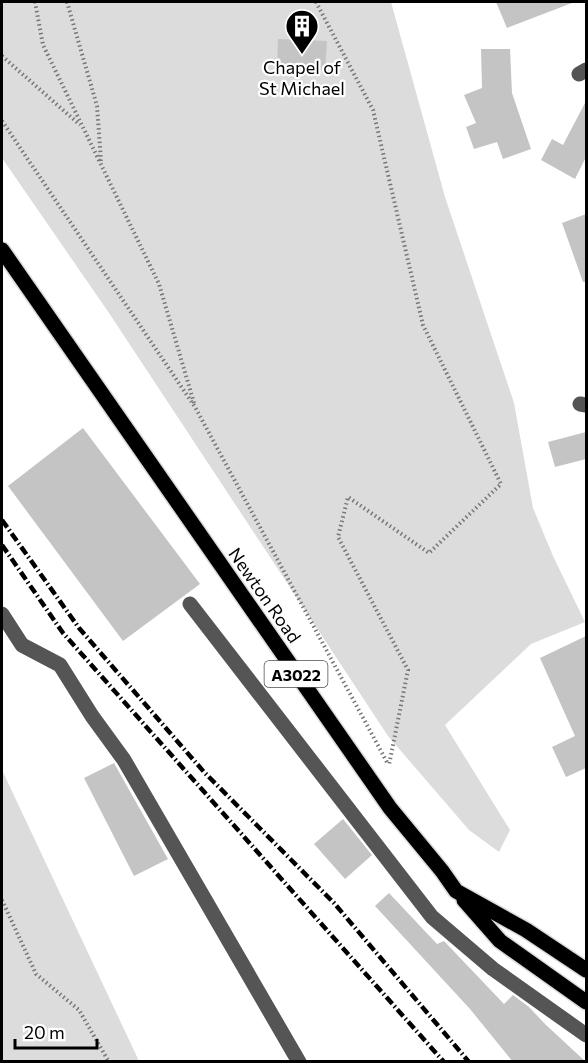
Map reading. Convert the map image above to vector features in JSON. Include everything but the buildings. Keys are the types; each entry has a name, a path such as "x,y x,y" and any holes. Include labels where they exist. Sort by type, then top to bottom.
{"main road":[{"name":"Newton Road","path":"2,250 390,808 456,891 526,930 586,970"},
{"name":"A3022","path":"456,891 500,941 586,1002"}],"lane":[{"path":"190,604 432,918 493,969 586,1035"},
{"path":"2,614 22,645 60,665 92,716 124,760 299,1062"}],"path":[{"path":"35,2 43,45 159,284 195,407"},
{"path":"67,2 97,106 102,166"},
{"path":"316,2 373,110 423,325 501,484 429,553 348,497 338,537 408,670 389,765"},
{"path":"2,56 83,127"},
{"path":"2,121 195,407 389,765 392,775"},
{"path":"2,900 36,974 79,1010 109,1062"}],"shaded area":[{"path":"2,2 391,2 445,197 514,403 533,508 585,622 531,644 445,725 510,830 499,852 469,830 388,736 109,313 2,158"},
{"path":"2,770 139,1061 2,1061"}],"railway":[{"path":"2,520 79,628 204,772 334,903 469,1062"},
{"path":"2,545 63,633 444,1062"}],"place":[{"name":"Chapel of St Michael","path":"302,55"}]}
